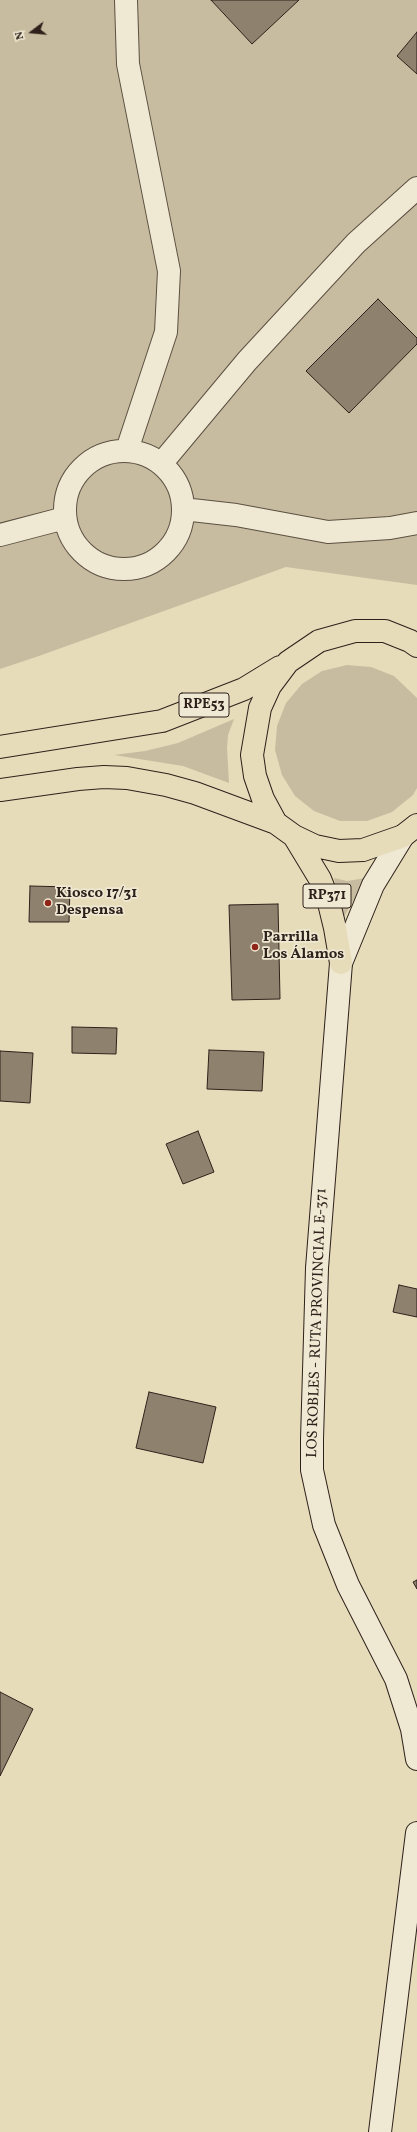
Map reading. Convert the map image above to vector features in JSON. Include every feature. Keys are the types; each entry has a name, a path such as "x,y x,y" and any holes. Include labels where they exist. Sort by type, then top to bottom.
{"main road":[{"name":"RPE53","path":"0,747 162,722 244,689 319,641 355,631 385,631 410,641 417,646"},
{"name":"RPE53","path":"276,823 263,799 255,776 252,755 260,708 270,686 288,662"},
{"name":"RPE53","path":"0,790 78,779 104,777 127,778 166,785 276,823 294,836 315,846 339,851 363,850 410,831"},
{"name":"RP371","path":"294,836 320,879 328,899 341,963"}],"street":[{"path":"126,0 128,64 169,271 166,332 126,450"},
{"path":"161,464 247,361 346,254 417,188"},
{"path":"126,450 151,457 161,464 173,476 180,492 183,509 179,531 168,550 150,564 129,569 107,567 87,556 72,540 65,518 65,497 73,478 88,462 106,453 126,450"},
{"path":"183,509 236,515 328,532 390,528 417,522"},
{"path":"0,535 65,518"},
{"name":"RP371","path":"341,963 373,885 410,831"},
{"name":"LOS ROBLES - RUTA PROVINCIAL E-371","path":"341,963 317,1268 312,1470 317,1498 326,1532 348,1585 396,1679 410,1723 417,1759"},
{"path":"380,2132 417,1833"}],"shaded area":[{"path":"0,0 417,0 417,585 286,567 0,669"},
{"path":"347,665 371,667 394,676 417,698 417,788 413,795 392,812 367,821 340,821 314,811 295,796 282,775 275,750 277,726 286,703 302,684 322,671"},
{"path":"234,719 228,735 227,748 229,783 183,766 114,755 145,751 178,743"},
{"path":"334,878 347,881 366,878 344,917"}],"building":[{"path":"211,0 299,0 252,44"},
{"path":"417,32 417,74 397,56"},
{"path":"378,299 417,338 417,344 349,413 306,371"},
{"path":"30,886 70,887 69,922 29,922"},
{"path":"278,904 280,999 232,1000 229,905"},
{"path":"72,1027 117,1028 116,1054 72,1053"},
{"path":"209,1050 264,1052 262,1091 207,1089"},
{"path":"0,1051 33,1053 30,1103 0,1101"},
{"path":"198,1131 214,1172 183,1184 166,1144"},
{"path":"399,1285 417,1289 417,1317 393,1312"},
{"path":"149,1392 216,1407 203,1463 136,1448"},
{"path":"417,1580 417,1589 413,1582"},
{"path":"0,1692 33,1709 0,1776"}],"place":[{"name":"Kiosco 17/31 Despensa","path":"48,903"},
{"name":"Parrilla Los Álamos","path":"255,947"}]}
